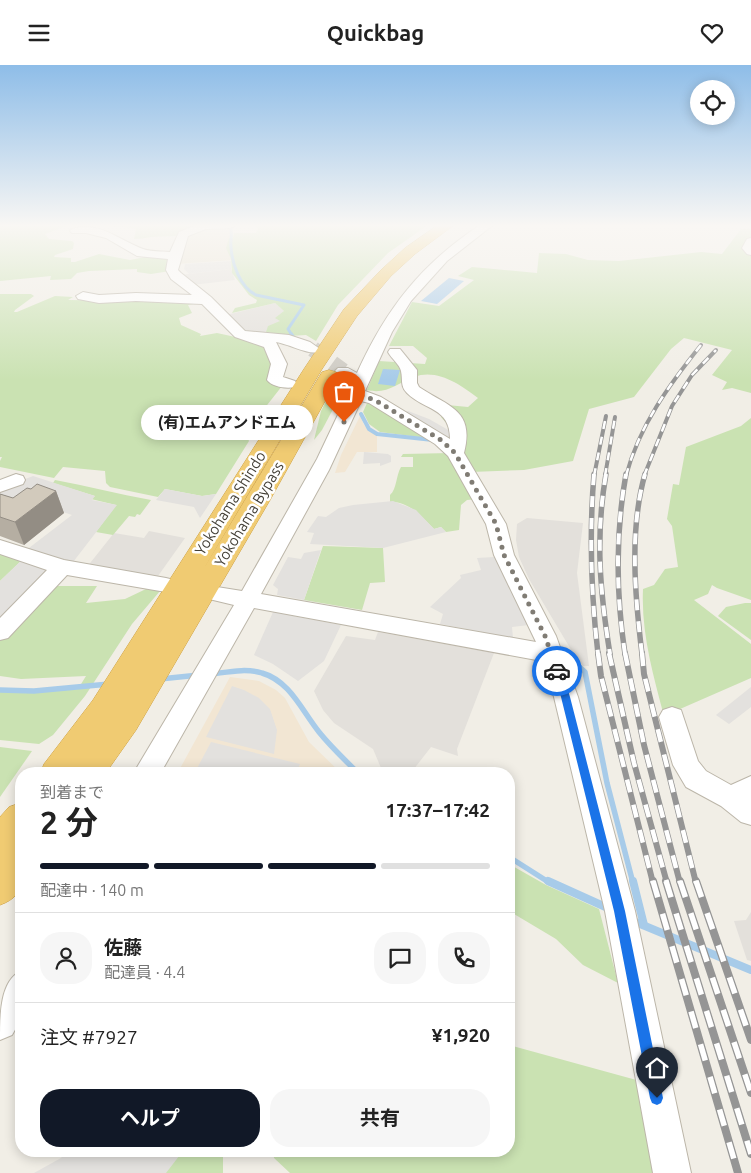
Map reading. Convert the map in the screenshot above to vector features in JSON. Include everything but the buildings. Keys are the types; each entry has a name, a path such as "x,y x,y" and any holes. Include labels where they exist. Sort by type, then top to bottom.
{"highway":[{"name":"Yokohama Shindo","path":"61,767 104,709 313,369 350,313 383,277"},
{"name":"Yokohama Bypass","path":"91,767 125,721 258,500 338,360 364,321 402,277"},
{"path":"0,843 15,825"},
{"path":"0,888 15,869"}],"street":[{"path":"177,277 206,300 244,336 270,344 279,364 275,380 289,384"},
{"path":"150,767 249,599 330,451 384,332 405,299 425,277"},
{"path":"83,296 99,299 136,297 206,300"},
{"path":"244,336 291,339 301,341 314,349"},
{"path":"395,352 409,370 409,383 413,389 453,415 457,422 459,442 455,453"},
{"path":"343,371 359,388 375,400 441,440 455,453 496,524 504,555 545,636 566,697 620,911 672,1173"},
{"path":"0,547 62,567 166,585"},
{"path":"0,632 62,567"},
{"path":"217,594 552,655"},
{"path":"672,717 686,765 696,779 744,799"},
{"path":"0,1023 15,997"}],"shaded area":[{"path":"182,277 234,277 235,280 192,285"},
{"path":"275,303 284,311 280,321 269,331 256,334 242,331 226,315"},
{"path":"408,411 429,419 457,435 455,444 403,413"},
{"path":"360,416 364,425 377,436 377,452 357,452 345,472 335,473 341,455"},
{"path":"364,452 388,454 391,456 391,462 380,466 380,463 363,464"},
{"path":"33,476 95,496 92,500 117,505 70,566 25,551 72,515 45,506 0,505 0,489"},
{"path":"165,489 202,496 216,494 200,518 194,507 156,500"},
{"path":"393,501 416,510 434,529 441,527 446,532 383,548 310,544 314,533 307,532 318,516 326,517 339,508 353,505"},
{"path":"527,518 583,523 577,573 589,666 583,666 570,648 529,579 519,557 516,540 517,524"},
{"path":"149,531 185,538 158,576 87,567 114,533 144,538"},
{"path":"321,550 304,600 277,595 278,589 273,585 288,557 301,559 304,553"},
{"path":"494,557 508,579 529,625 512,627 513,638 440,624 443,614 430,607 461,578 460,575 481,570 477,558"},
{"path":"23,559 55,568 0,623 0,581"},
{"path":"273,612 341,625 324,661 298,681 273,664 254,655"},
{"path":"378,632 494,653 457,749 458,756 431,747 415,767 381,767 373,749 334,723 323,710 314,691 346,636 375,640"},
{"path":"230,677 259,681 276,690 285,698 309,742 335,767 181,767"},
{"path":"232,686 259,698 270,709 277,730 274,754 206,737"},
{"path":"751,687 751,707 729,724 716,715"},
{"path":"211,742 300,764 299,767 198,767"},
{"path":"751,912 751,961 747,960 734,921 746,920"},
{"path":"178,1157 166,1173 34,1173 61,1158"}],"green space":[{"path":"0,277 44,277 0,281"},
{"path":"51,277 73,277 71,279 50,280"},
{"path":"235,277 365,277 338,305 316,341 306,335 289,336 266,332 268,326 280,321 275,318 284,311 275,303 232,313 235,308 256,303 257,300 249,295"},
{"path":"461,277 751,277 751,393 732,388 722,390 727,382 712,375 732,350 684,338 671,349 634,397 589,409 573,461 524,470 471,472 455,433 441,417 447,405 468,407 478,398 448,379 431,375 414,377 386,390 367,390 379,361 425,364 427,358 413,346 389,346 412,302 439,306 474,280"},
{"path":"0,294 31,294 34,296 14,312 55,296 73,297 68,300 204,302 188,305 192,313 179,318 181,325 201,334 200,336 217,333 263,343 272,361 269,382 282,386 246,434 249,441 216,494 202,496 165,489 158,497 110,487 106,483 105,471 63,467 54,478 0,467 2,457 0,457"},
{"path":"337,379 342,392 322,430 314,440 321,411"},
{"path":"369,402 434,439 380,432 369,424 363,412"},
{"path":"751,418 751,600 712,585 708,594 694,600 751,644 751,678 664,716 646,637 643,589 654,585 665,569 678,567 672,526 667,519 673,484 679,485 686,447 741,426"},
{"path":"451,453 478,499 467,500 461,505 459,530 446,532 441,527 434,529 409,507 397,502 390,502 390,495 394,489 401,467 413,467 413,457 401,457 403,454"},
{"path":"55,480 151,500 140,515 137,514 135,517 129,516 113,535 96,532 116,505 91,499 95,496 53,483"},
{"path":"323,546 383,548 385,582 370,583 362,610 304,600"},
{"path":"0,551 23,559 0,581"},
{"path":"52,586 97,586 86,603 125,599 146,589 160,591 132,624 85,696 53,735 39,744 0,740 0,691 20,693 78,689 86,676 21,679 0,676 0,641"},
{"path":"751,603 751,640 718,616 726,607"},
{"path":"0,747 32,751 21,767 15,767 15,775 0,797"},
{"path":"515,867 546,885 599,909 618,983 583,965 556,939 515,915"},
{"path":"515,1047 640,1081 658,1173 290,1173 274,1158 515,1157"},
{"path":"164,1157 223,1157 223,1173 153,1173"}],"water":[{"path":"449,278 464,281 437,304 421,301"},
{"path":"383,369 400,370 395,386 378,384"}],"waterway":[{"path":"239,277 245,287 256,295 304,305 288,329 292,335"},
{"path":"361,414 369,429 377,434 433,440"},
{"path":"576,664 585,672 607,783 633,883"},
{"path":"212,674 250,671 272,677 288,690 324,738 352,767"},
{"path":"160,679 199,675"},
{"path":"0,690 34,691 109,684"},
{"path":"515,861 550,883"},
{"path":"548,881 610,909"},
{"path":"633,881 644,925"},
{"path":"633,921 751,970"}],"tunnel":[{"path":"313,349 343,371"}],"railway":[{"path":"626,476 639,440 656,407 701,345"},
{"path":"644,476 672,406 692,375 716,350"},
{"path":"594,476 606,416"},
{"path":"605,476 615,417"},
{"path":"594,474 592,564 598,654"},
{"path":"606,474 601,520 600,564 610,654"},
{"path":"625,654 618,587 618,542 626,474"},
{"path":"642,654 637,610 635,541 640,495 645,474"},
{"path":"598,653 601,676 653,883"},
{"path":"609,653 634,763 667,883"},
{"path":"625,653 644,745 680,883"},
{"path":"642,653 644,674 696,883"},
{"path":"653,881 738,1173"},
{"path":"666,881 751,1154"},
{"path":"680,881 751,1093"},
{"path":"696,881 751,1040"}],"way so far":[{"path":"344,422 357,394 375,400 441,440 455,453 496,524 504,555 545,636 557,671"}],"place":[{"name":"(有)エムアンドエム","path":"344,422"}],"route":[{"path":"557,671 566,697 620,911 657,1098"}]}
